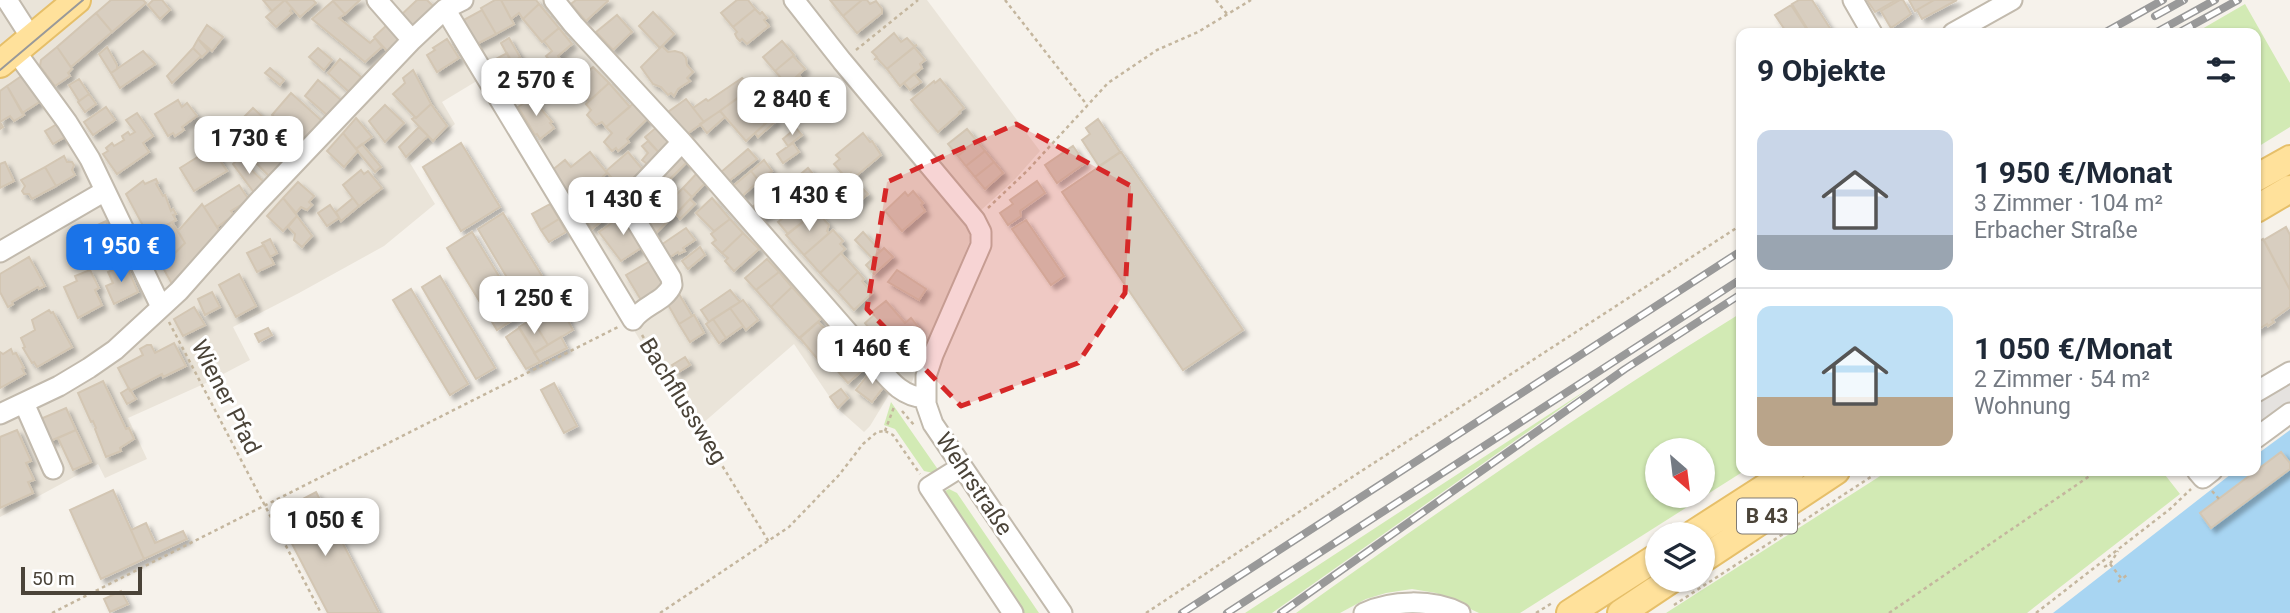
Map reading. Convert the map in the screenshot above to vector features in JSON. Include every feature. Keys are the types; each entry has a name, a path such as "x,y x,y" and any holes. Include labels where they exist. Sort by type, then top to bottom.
{"main road":[{"path":"16,52 77,0"},
{"path":"2261,175 2290,159"},
{"path":"2261,206 2290,189"},
{"name":"B 43","path":"1712,522 1783,476"},
{"name":"B 43","path":"1715,551 1828,476"},
{"path":"1570,613 1645,565"},
{"path":"1621,613 1652,592"}],"street":[{"path":"7,0 16,52 67,122 90,159 161,307"},
{"path":"377,0 412,40"},
{"path":"0,414 89,368 115,350 180,291 258,202 412,40 445,9 463,0"},
{"path":"554,0 899,390 913,397 925,398"},
{"path":"794,0 975,219"},
{"path":"1853,0 1869,28"},
{"path":"1962,28 2012,0"},
{"name":"Bachflussweg","path":"445,9 632,320"},
{"path":"632,320 637,313 666,295 672,285 671,278 626,204 682,142"},
{"path":"0,252 106,191"},
{"name":"Wehrstraße","path":"975,219 981,232 981,245 933,355 926,376 925,398 933,424 1062,613"},
{"path":"2261,389 2290,372"},
{"path":"24,403 53,469"},
{"path":"2261,434 2290,414"},
{"path":"961,467 929,487 1013,613"},
{"path":"1364,613 1403,604 1440,606 1460,613"},
{"path":"1403,604 1426,613"}],"path":[{"path":"842,61 918,0"},
{"path":"1005,0 1087,106"},
{"path":"1216,0 1228,14"},
{"path":"975,219 1016,183 1108,83 1157,50 1198,32 1251,0"},
{"path":"1146,613 1343,482 1736,228"},
{"name":"Wiener Pfad","path":"161,307 321,613"},
{"path":"52,613 632,320"},
{"name":"Bachflussweg","path":"632,320 769,542"},
{"path":"886,430 895,403"},
{"path":"660,613 789,527 877,432 886,430 893,435 929,487"},
{"path":"1672,606 1872,476"},
{"path":"1889,613 2090,476"},
{"path":"2036,613 2170,509 2201,476"},
{"path":"2104,568 2110,564 2120,548"},
{"path":"2110,564 2122,579"},
{"path":"2118,582 2127,575"}],"highlighted area":[{"path":"1016,124 1131,186 1125,293 1078,363 961,406 867,309 887,182"}],"shaded area":[{"path":"0,0 927,0 1040,151 1015,179 966,224 969,243 911,384 899,378 864,432 837,408 794,344 695,430 480,79 442,102 455,124 410,163 435,204 384,246 233,327 250,360 128,418 147,459 105,478 98,464 0,517"},
{"path":"2290,381 2290,409 2261,426 2261,398"}],"green space":[{"path":"2245,4 2259,28 2204,28"},
{"path":"2261,32 2290,83 2290,127 2261,145"},
{"path":"1736,316 1736,476 1715,489 1715,438 1645,438 1645,508 1686,508 1664,522 1645,522 1645,534 1520,613 1479,613 1436,593 1412,589 1366,599 1340,613 1296,613 1405,535 1516,459"},
{"path":"1591,387 1272,613 1245,613"},
{"path":"891,402 939,471 924,471 895,429 884,425"},
{"path":"1880,476 2166,476 2180,494 2027,613 1666,613 1699,592 1715,592 1715,582"},
{"path":"949,489 957,493 1039,613 1021,613 944,499 945,491"}],"water":[{"path":"2290,430 2290,613 2053,613 2229,476 2261,476 2261,451"}],"building":[{"path":"111,0 143,0 146,3 112,32 96,13"},
{"path":"153,0 162,0 170,10 160,19 148,5"},
{"path":"263,0 285,0 272,11"},
{"path":"285,0 313,0 316,3 300,17"},
{"path":"285,0 292,8 292,13 276,27 266,17"},
{"path":"360,0 345,14 333,1"},
{"path":"417,0 427,0 436,9 414,30 401,15"},
{"path":"495,0 501,0 514,24 496,34 481,8"},
{"path":"501,0 536,0 539,4 523,19 519,13 511,19"},
{"path":"576,0 608,1 586,21 571,4"},
{"path":"737,0 748,0 755,9 733,27 721,13"},
{"path":"830,0 862,0 843,16"},
{"path":"862,0 867,0 870,4 876,1 882,13 857,33 843,16"},
{"path":"1799,0 1812,0 1830,28 1807,28 1792,4"},
{"path":"1867,0 1896,0 1875,12"},
{"path":"1903,0 1911,14 1891,28 1881,11"},
{"path":"1909,0 1934,0 1915,11"},
{"path":"1934,0 1957,0 1922,19 1917,10"},
{"path":"333,1 345,14 339,18 370,43 375,38 382,47 365,62 312,19"},
{"path":"539,4 559,28 542,42 523,19"},
{"path":"1791,5 1806,28 1784,28 1775,15"},
{"path":"755,9 767,18 764,20 769,26 747,44 737,38 733,27"},
{"path":"482,10 496,34 475,45 462,21"},
{"path":"653,12 674,34 660,48 639,26"},
{"path":"96,13 112,32 71,67 57,47"},
{"path":"617,15 632,32 613,50 596,32"},
{"path":"207,25 223,37 212,51 198,39"},
{"path":"387,25 402,42 389,53 374,37"},
{"path":"559,28 572,44 558,56 560,59 554,65 546,56 552,51 544,41"},
{"path":"894,33 901,42 907,38 914,46 917,45 887,69 877,58 874,60 877,57 872,52"},
{"path":"509,38 520,57 512,63 501,43"},
{"path":"198,39 208,51 202,57 193,48"},
{"path":"447,39 459,58 437,72 427,55"},
{"path":"782,41 794,55 775,71 763,57"},
{"path":"662,46 668,52 682,53 693,72 687,78 690,81 678,89 674,96 671,93 668,95 661,87 653,84 641,67"},
{"path":"57,47 72,69 68,73 70,76 55,86 40,66 41,60"},
{"path":"107,47 117,65 117,69 111,73 99,54"},
{"path":"914,47 925,60 920,64 922,68 900,86 887,69"},
{"path":"193,48 201,56 172,83 167,76"},
{"path":"318,48 332,60 324,70 309,57"},
{"path":"143,51 155,64 120,88 111,73"},
{"path":"507,53 514,66 503,76 494,60"},
{"path":"793,56 805,69 787,85 775,71"},
{"path":"340,59 361,77 349,92 328,73"},
{"path":"593,67 609,83 589,101 584,95 581,96 572,84"},
{"path":"270,68 284,80 280,85 265,73"},
{"path":"413,70 431,104 416,118 393,94 405,83 403,78"},
{"path":"553,71 562,80 540,97 532,87"},
{"path":"914,74 921,82 910,90 904,83"},
{"path":"799,75 807,85 796,94 792,88 797,84 793,80"},
{"path":"20,77 25,78 41,101 22,113 7,86"},
{"path":"742,78 751,89 704,122 693,108"},
{"path":"79,79 89,94 79,101 69,85"},
{"path":"940,79 964,108 938,132 911,100"},
{"path":"318,80 341,100 327,115 305,96"},
{"path":"609,83 630,107 606,127 602,122 596,125 587,115 591,110 586,104"},
{"path":"7,86 24,115 14,121 10,116 0,122 0,91"},
{"path":"291,93 322,121 299,146 288,136 291,132 272,115"},
{"path":"89,94 96,104 85,112 78,102"},
{"path":"740,96 765,124 746,141 720,111"},
{"path":"532,98 554,128 540,139 518,107"},
{"path":"686,99 704,122 687,134 668,112"},
{"path":"178,100 182,107 187,103 197,116 182,127 184,130 175,136 173,133 168,136 155,114"},
{"path":"635,102 649,117 627,139 629,142 618,151 616,148 612,151 604,142 612,133 606,127"},
{"path":"431,104 447,126 433,141 412,119"},
{"path":"385,105 404,123 385,142 369,121"},
{"path":"106,107 115,120 93,135 84,122"},
{"path":"253,108 264,118 233,149 223,138"},
{"path":"720,111 725,117 707,133 700,124"},
{"path":"137,113 153,136 143,143 149,152 117,174 103,154 112,143 114,146 124,140 122,136 135,132 126,120"},
{"path":"773,117 776,121 758,137 755,133"},
{"path":"356,118 372,137 356,149 343,133"},
{"path":"1098,119 1120,152 1099,166 1082,140 1090,134 1086,128"},
{"path":"57,124 65,137 53,144 45,131"},
{"path":"658,126 675,144 663,157 645,137"},
{"path":"419,127 428,136 406,157 399,147"},
{"path":"796,128 802,135 788,146 783,139"},
{"path":"967,129 976,140 958,156 948,144"},
{"path":"259,132 287,159 270,177 255,162 260,157 255,152 259,148 251,141"},
{"path":"343,133 358,151 344,167 327,151"},
{"path":"863,133 881,155 855,177 851,173 846,178 834,164 840,159 836,155"},
{"path":"976,140 985,151 966,166 958,156"},
{"path":"648,141 663,157 652,168 642,160 648,153 642,146"},
{"path":"461,143 500,207 461,231 423,167"},
{"path":"793,143 799,152 783,163 777,154"},
{"path":"362,144 381,167 375,172 356,149"},
{"path":"1073,146 1085,163 1057,183 1045,165"},
{"path":"212,148 227,171 194,191 180,168"},
{"path":"748,149 757,159 728,182 720,173"},
{"path":"681,151 689,160 668,181 677,190 666,200 650,184"},
{"path":"985,151 994,162 975,177 966,166"},
{"path":"590,152 607,173 584,194 581,190 569,199 550,172 565,160 571,167"},
{"path":"628,152 643,170 620,188 606,171"},
{"path":"1121,152 1243,330 1183,370 1062,192"},
{"path":"64,156 67,162 74,165 72,170 75,175 56,186 45,167"},
{"path":"239,158 265,183 255,194 233,164"},
{"path":"764,160 772,171 759,181 751,171"},
{"path":"5,162 14,181 0,188 0,164"},
{"path":"994,162 1003,173 985,189 975,177"},
{"path":"45,167 56,186 32,199 22,191 25,186 21,180"},
{"path":"808,168 833,198 818,210 797,190 784,200 778,193"},
{"path":"361,170 364,174 368,171 382,188 359,206 343,185"},
{"path":"699,171 708,180 692,197 683,188"},
{"path":"751,171 759,181 741,197 732,187"},
{"path":"156,179 156,184 163,196 165,195 171,211 173,209 176,214 173,215 176,220 148,235 126,194 143,181 145,184"},
{"path":"1037,181 1045,193 1020,211 1021,216 1008,225 1000,213 1013,204 1010,200"},
{"path":"298,182 314,196 309,202 312,205 307,210 301,207 296,213 283,198"},
{"path":"858,184 868,194 849,212 841,200"},
{"path":"239,185 249,200 231,211 234,215 217,227 204,207"},
{"path":"649,186 668,204 659,214 646,203 648,200 642,194"},
{"path":"683,188 692,197 678,212 668,203"},
{"path":"581,190 603,220 592,229 569,199"},
{"path":"773,190 783,201 761,219 751,208"},
{"path":"913,191 923,203 921,205 925,211 902,231 885,211 905,192 908,196"},
{"path":"283,198 297,216 283,231 267,216"},
{"path":"353,198 359,206 341,221 336,212"},
{"path":"712,198 730,219 714,231 696,213"},
{"path":"690,199 695,204 680,219 676,214"},
{"path":"807,200 818,210 788,234 778,222"},
{"path":"669,203 678,212 667,222 659,214"},
{"path":"202,204 220,232 172,284 162,266 185,243 178,231"},
{"path":"550,204 559,219 541,230 532,214"},
{"path":"330,205 339,218 327,226 318,213"},
{"path":"503,213 555,297 528,313 478,229"},
{"path":"626,213 647,244 621,261 599,232"},
{"path":"659,214 667,222 652,237 649,223"},
{"path":"813,214 815,217 820,215 829,225 829,233 804,255 786,235"},
{"path":"297,216 312,236 302,247 294,240 295,234 288,227"},
{"path":"559,219 566,232 549,242 541,230"},
{"path":"730,219 743,233 722,253 712,243 716,240 711,234"},
{"path":"1026,220 1064,276 1051,285 1012,229"},
{"path":"106,221 118,247 103,254 91,228"},
{"path":"172,222 185,243 162,266 145,236"},
{"path":"2286,227 2290,235 2290,290 2264,240"},
{"path":"686,228 695,240 683,248 685,251 666,260 658,247"},
{"path":"833,230 843,241 840,244 845,249 820,273 804,255"},
{"path":"472,232 522,314 497,330 447,248"},
{"path":"863,232 880,251 872,258 855,240"},
{"path":"743,233 759,249 734,271 725,261 728,258 722,253"},
{"path":"270,239 277,253 270,257 262,243"},
{"path":"2263,239 2290,290 2290,307 2272,320 2274,322 2261,328"},
{"path":"264,245 274,264 257,272 247,253"},
{"path":"700,247 705,255 688,269 682,261"},
{"path":"884,248 893,257 874,274 866,265"},
{"path":"841,253 858,272 838,292 820,273"},
{"path":"29,257 45,286 39,289 38,287 8,307 0,292 0,274"},
{"path":"767,259 779,272 756,290 745,278"},
{"path":"650,261 665,286 641,300 626,275"},
{"path":"126,264 138,292 114,304 106,286 113,283 108,272"},
{"path":"90,270 99,288 95,290 102,305 78,318 64,287 77,281 75,276"},
{"path":"897,270 926,289 919,300 888,282"},
{"path":"779,272 792,287 771,307 756,290"},
{"path":"858,272 872,293 854,310 838,292"},
{"path":"239,274 256,306 236,317 219,285"},
{"path":"440,276 495,368 476,379 422,287"},
{"path":"792,287 821,319 799,338 771,307"},
{"path":"411,289 468,384 450,395 393,300"},
{"path":"730,290 740,302 709,322 701,310"},
{"path":"212,292 220,307 205,315 198,299"},
{"path":"679,294 692,316 679,324 666,301"},
{"path":"555,297 573,330 548,345 528,313"},
{"path":"743,300 758,320 746,330 730,308"},
{"path":"886,301 905,323 911,318 919,328 912,333 917,338 903,349 908,355 897,363 865,323 874,315 872,312"},
{"path":"194,307 205,325 183,336 174,319"},
{"path":"730,308 743,326 726,338 713,319"},
{"path":"49,310 53,312 72,347 37,367 23,348 25,347 21,338 35,330 32,320"},
{"path":"694,315 704,333 690,342 679,324"},
{"path":"532,319 548,345 535,353 519,327"},
{"path":"713,319 726,338 719,343 706,324"},
{"path":"818,322 840,344 820,362 800,338"},
{"path":"268,328 272,335 259,342 255,334"},
{"path":"519,328 540,362 526,369 506,337"},
{"path":"561,337 567,348 540,362 534,353"},
{"path":"174,343 186,366 163,377 162,374 130,391 118,368 143,355 140,349 147,345 151,345 155,353"},
{"path":"11,349 13,354 16,353 25,374 0,388 0,352 3,354"},
{"path":"853,355 864,369 848,383 836,369"},
{"path":"685,357 690,365 677,373 672,365"},
{"path":"873,368 886,384 872,402 856,390"},
{"path":"103,381 126,429 129,428 134,439 120,448 121,451 106,457 93,421 91,422 78,393"},
{"path":"554,383 577,426 564,433 541,390"},
{"path":"129,388 136,399 127,404 121,393"},
{"path":"841,389 848,398 838,408 830,397"},
{"path":"66,408 76,430 48,442 38,420"},
{"path":"17,430 31,461 26,463 34,480 28,482 33,493 0,508 0,437"},
{"path":"76,430 91,462 73,470 58,438"},
{"path":"2281,452 2290,463 2290,469 2211,528 2200,513 2249,476 2261,476 2261,467"},
{"path":"113,490 144,559 101,579 70,510"},
{"path":"316,492 379,613 328,613 276,513"},
{"path":"146,523 155,543 183,531 187,539 144,559 131,530"},
{"path":"121,591 128,604 110,612 104,599"}],"tram line":[{"path":"0,70 83,0"}],"railway":[{"path":"2113,28 2163,0"},
{"path":"2155,16 2184,0"},
{"path":"2164,28 2215,0"},
{"path":"2187,28 2238,0"},
{"path":"1182,613 1736,254"},
{"path":"1227,613 1736,282"},
{"path":"1281,613 1625,369 1736,297"}]}
